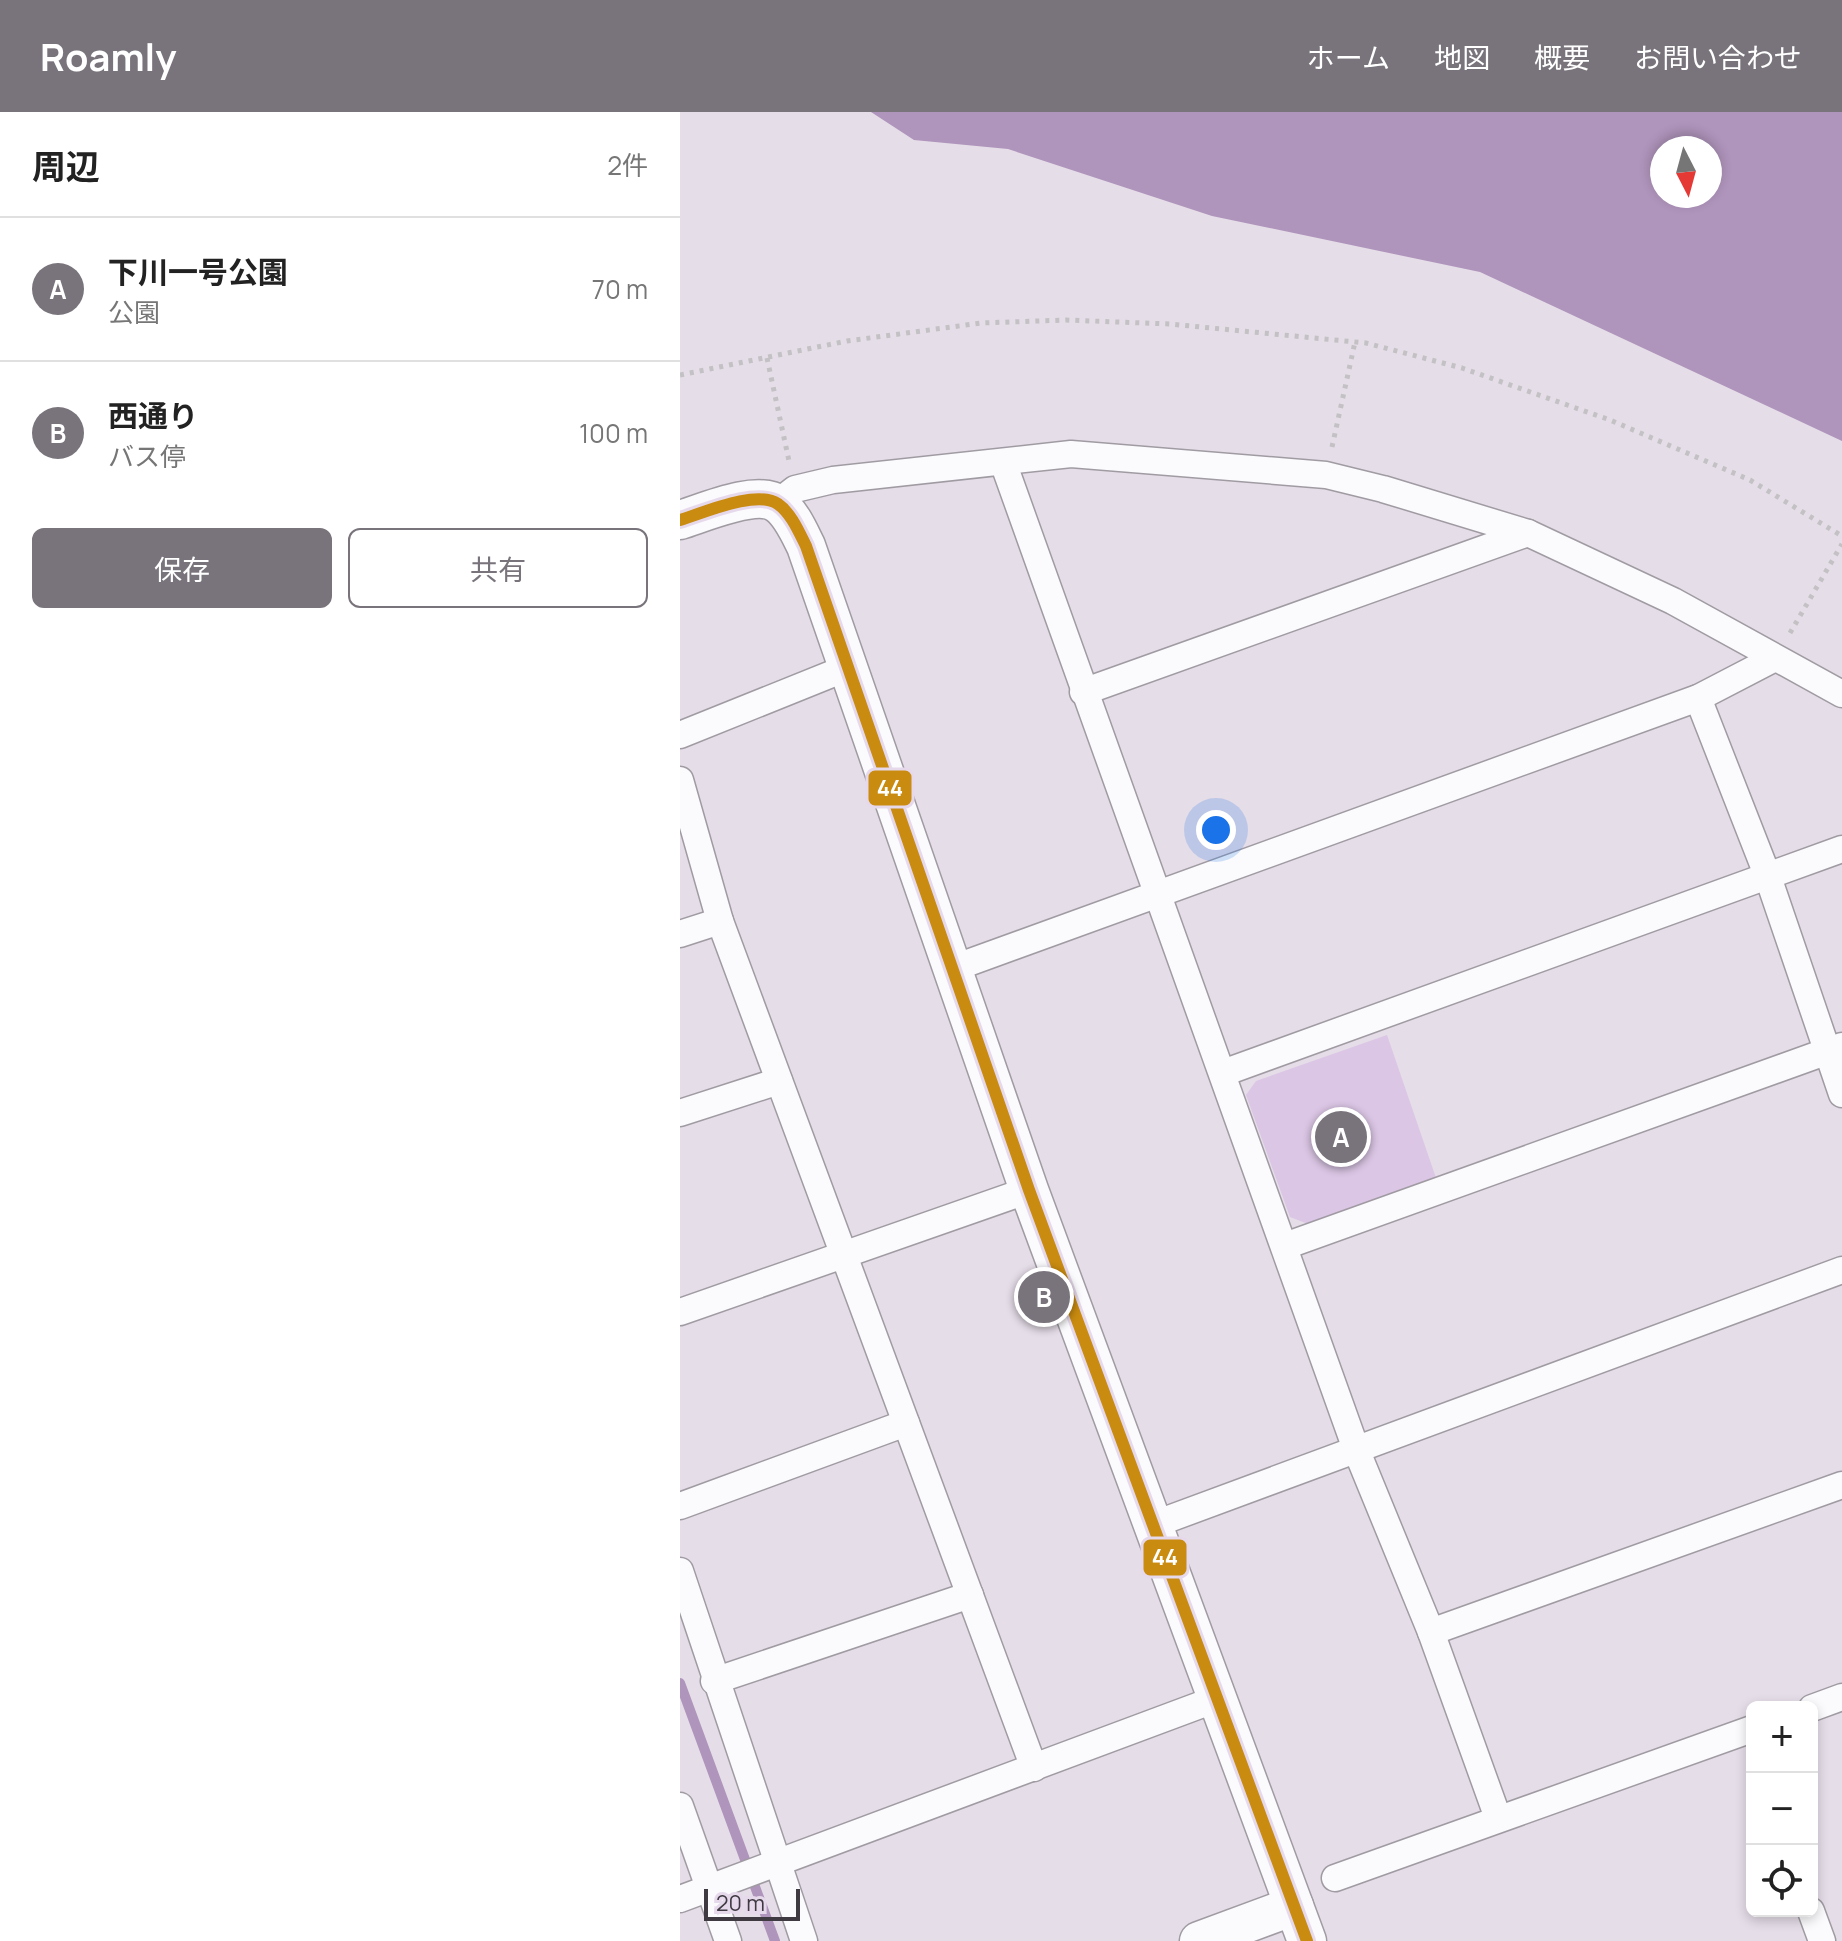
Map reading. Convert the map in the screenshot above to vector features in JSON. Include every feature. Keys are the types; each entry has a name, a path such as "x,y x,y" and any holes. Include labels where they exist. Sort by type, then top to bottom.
{"street":[{"path":"680,520 756,499 786,496 833,480 1071,454 1326,475 1528,533 1673,601 1842,694"},
{"path":"1003,462 1356,1449 1431,1632 1498,1818"},
{"path":"786,496 849,667 1029,1190 1307,1941"},
{"path":"1083,692 1528,533"},
{"path":"954,968 1698,698 1775,658"},
{"path":"680,735 849,667"},
{"path":"1698,698 1834,1049 1842,1094"},
{"path":"680,780 720,921 1034,1768"},
{"path":"1223,1073 1842,849"},
{"path":"680,934 720,921"},
{"path":"1285,1246 1834,1049"},
{"path":"680,1113 779,1081"},
{"path":"680,1312 845,1257 1029,1190"},
{"path":"1155,1524 1842,1270"},
{"path":"680,1506 906,1423"},
{"path":"1431,1632 1842,1485"},
{"path":"680,1571 770,1865 804,1941"},
{"path":"714,1681 970,1595"},
{"path":"1818,1706 1842,1697"},
{"path":"680,1899 1219,1698"},
{"path":"1335,1878 1498,1818 1746,1737"},
{"path":"680,1806 715,1885 728,1941"},
{"path":"1199,1941 1294,1906"},
{"path":"1813,1917 1822,1941"}],"path":[{"path":"680,375 847,341 981,323 1066,320 1170,324 1355,342 1462,368 1610,420 1750,480 1842,536"},
{"path":"1326,475 1355,342"},
{"path":"767,358 786,496"},
{"path":"1775,658 1842,544"}],"shaded area":[{"path":"871,112 1842,112 1842,441 1480,272 1212,216 1008,149 914,140"},
{"path":"1387,1035 1436,1178 1311,1225 1290,1217 1246,1095 1256,1081"}],"waterway":[{"path":"680,1683 775,1941"}],"transit line":[{"name":"44","path":"680,520 730,504 769,500 787,512 806,546 1029,1190 1307,1941"}],"place":[{"name":"下川一号公園","path":"1341,1137"},
{"name":"西通り","path":"1044,1297"}]}
